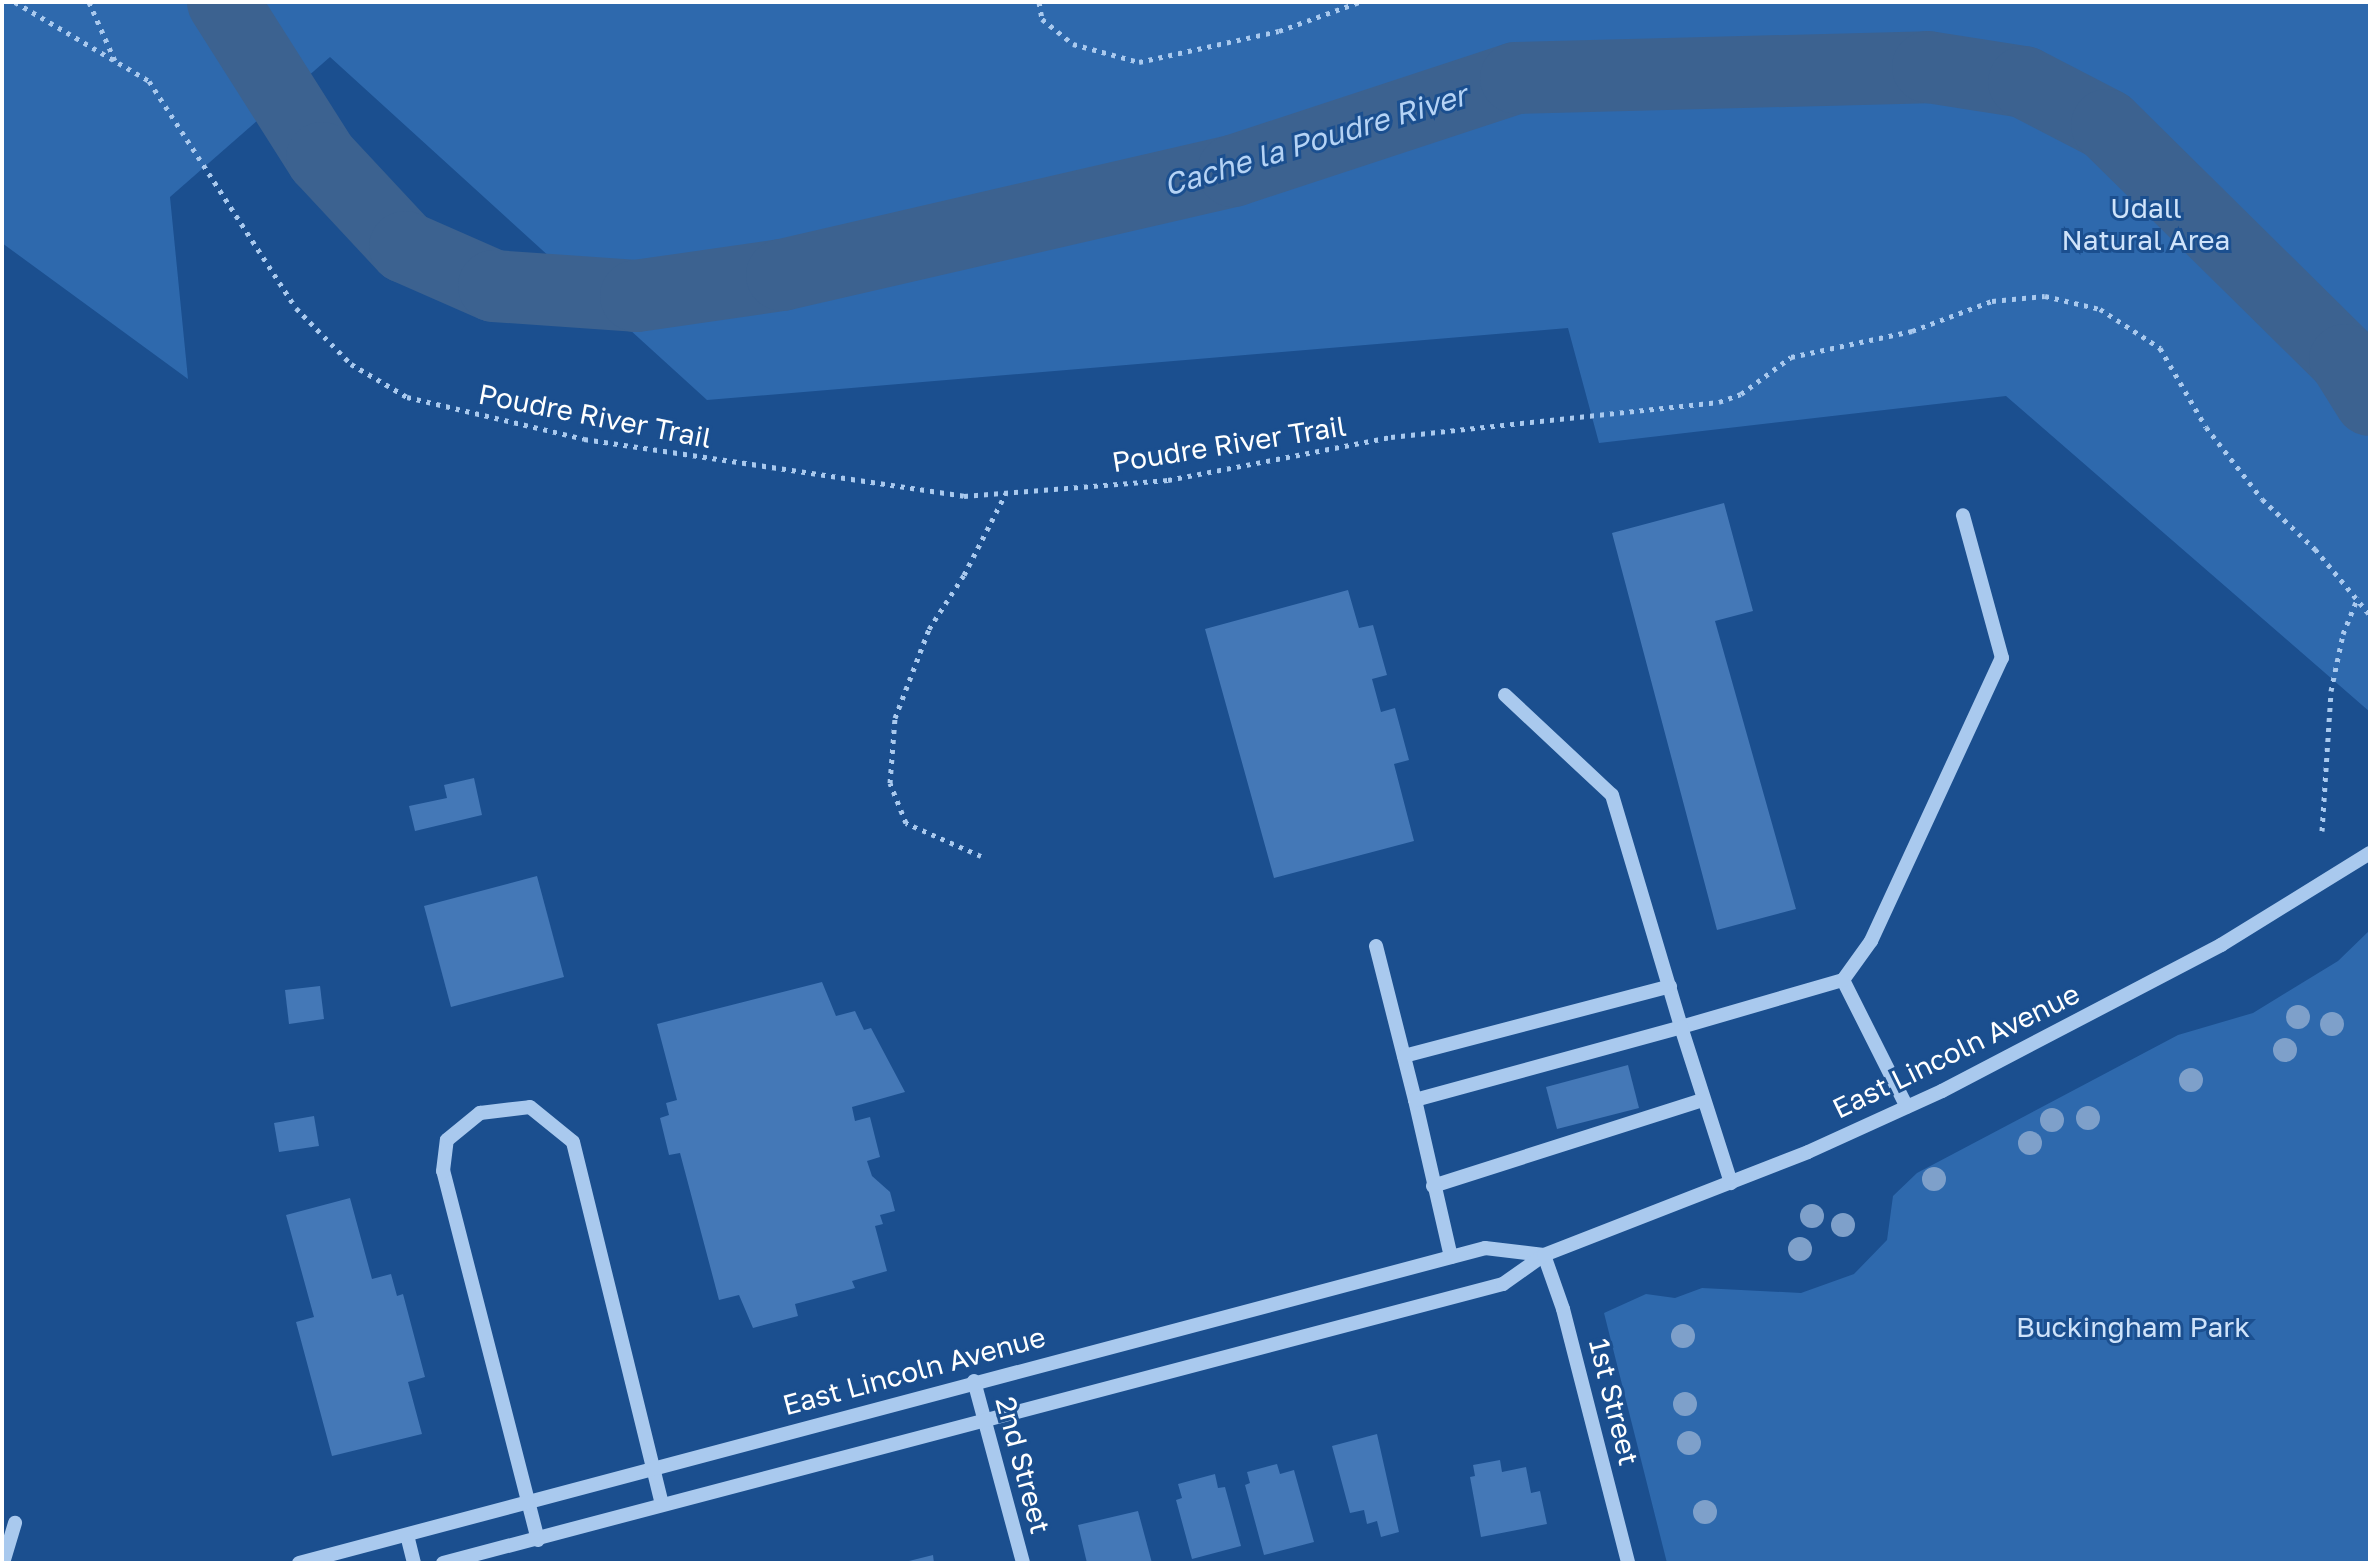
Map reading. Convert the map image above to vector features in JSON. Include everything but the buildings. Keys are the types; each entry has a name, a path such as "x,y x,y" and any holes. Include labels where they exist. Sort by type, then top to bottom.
{"street":[{"path":"1415,1100 1843,980 1871,941 2002,658 1963,515"},
{"path":"1505,695 1612,795 1702,1100 1731,1183"},
{"name":"East Lincoln Avenue","path":"443,1563 1503,1284 1544,1255 1731,1183 1907,1107 2221,945 2370,853"},
{"path":"1376,946 1451,1257"},
{"path":"1843,980 1907,1107"},
{"path":"1404,1056 1670,986"},
{"path":"1433,1186 1702,1100"},
{"path":"538,1540 443,1171 447,1140 480,1113 530,1107 573,1142 662,1504"},
{"name":"East Lincoln Avenue","path":"299,1563 974,1381 1485,1248 1544,1255"},
{"name":"1st Street","path":"1544,1255 1563,1309 1628,1563"},
{"name":"2nd Street","path":"974,1381 1023,1563"},
{"path":"3,1563 15,1523"},
{"path":"407,1535 414,1563"}],"path":[{"name":"Poudre River Trail","path":"15,2 149,81 296,308 351,364 407,397 600,442 964,496 1168,480 1391,437 1719,402 1741,394 1791,357 1912,331 1992,301 2045,296 2100,309 2160,348 2206,427 2262,499 2358,596 2370,615"},
{"path":"89,2 116,62"},
{"path":"1039,2 1042,19 1073,44 1139,62 1279,31 1359,2"},
{"path":"981,856 906,823 890,783 894,731 929,629 964,575 1006,493"},
{"path":"2322,831 2331,691 2343,634 2358,596"}],"green space":[{"name":"Udall Natural Area","path":"2,2 2370,2 2370,712 2006,396 1599,443 1568,328 707,400 330,57 170,197 188,379 2,243"},
{"name":"Buckingham Park","path":"2370,930 2370,1563 1667,1563 1604,1313 1646,1294 1675,1298 1702,1288 1801,1293 1854,1274 1887,1240 1893,1196 1917,1173 2178,1035 2253,1013 2338,961"}],"waterway":[{"name":"Cache la Poudre River","path":"223,2 322,158 405,247 494,286 636,296 782,275 1233,171 1516,78 1928,67 2024,82 2107,125 2345,360 2370,400"}]}
